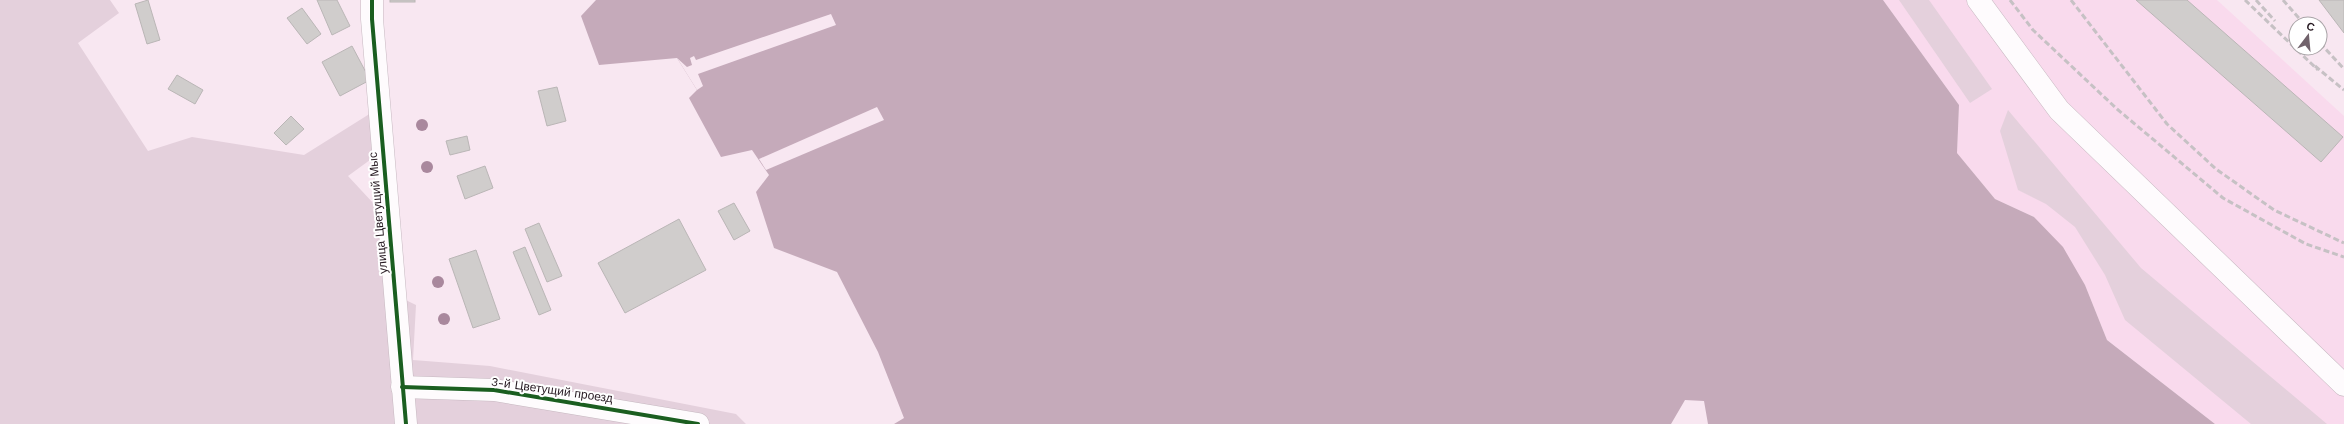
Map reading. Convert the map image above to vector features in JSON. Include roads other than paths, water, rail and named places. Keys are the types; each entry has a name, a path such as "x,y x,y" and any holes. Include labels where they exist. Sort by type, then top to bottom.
{"street":[{"name":"улица Цветущий Мыс","path":"372,0 372,27 406,424"},
{"path":"1978,0 2059,110 2344,386"},
{"name":"3-й Цветущий проезд","path":"402,387 494,390 698,424"}],"railway":[{"path":"2010,0 2033,30 2117,109 2223,198 2306,244 2344,257"},
{"path":"2071,0 2167,124 2216,169 2274,210 2344,243"},
{"path":"2245,0 2318,70"},
{"path":"2256,0 2275,21"},
{"path":"2283,0 2297,16"},
{"path":"2328,52 2344,69"},
{"path":"2315,66 2344,90"}]}
